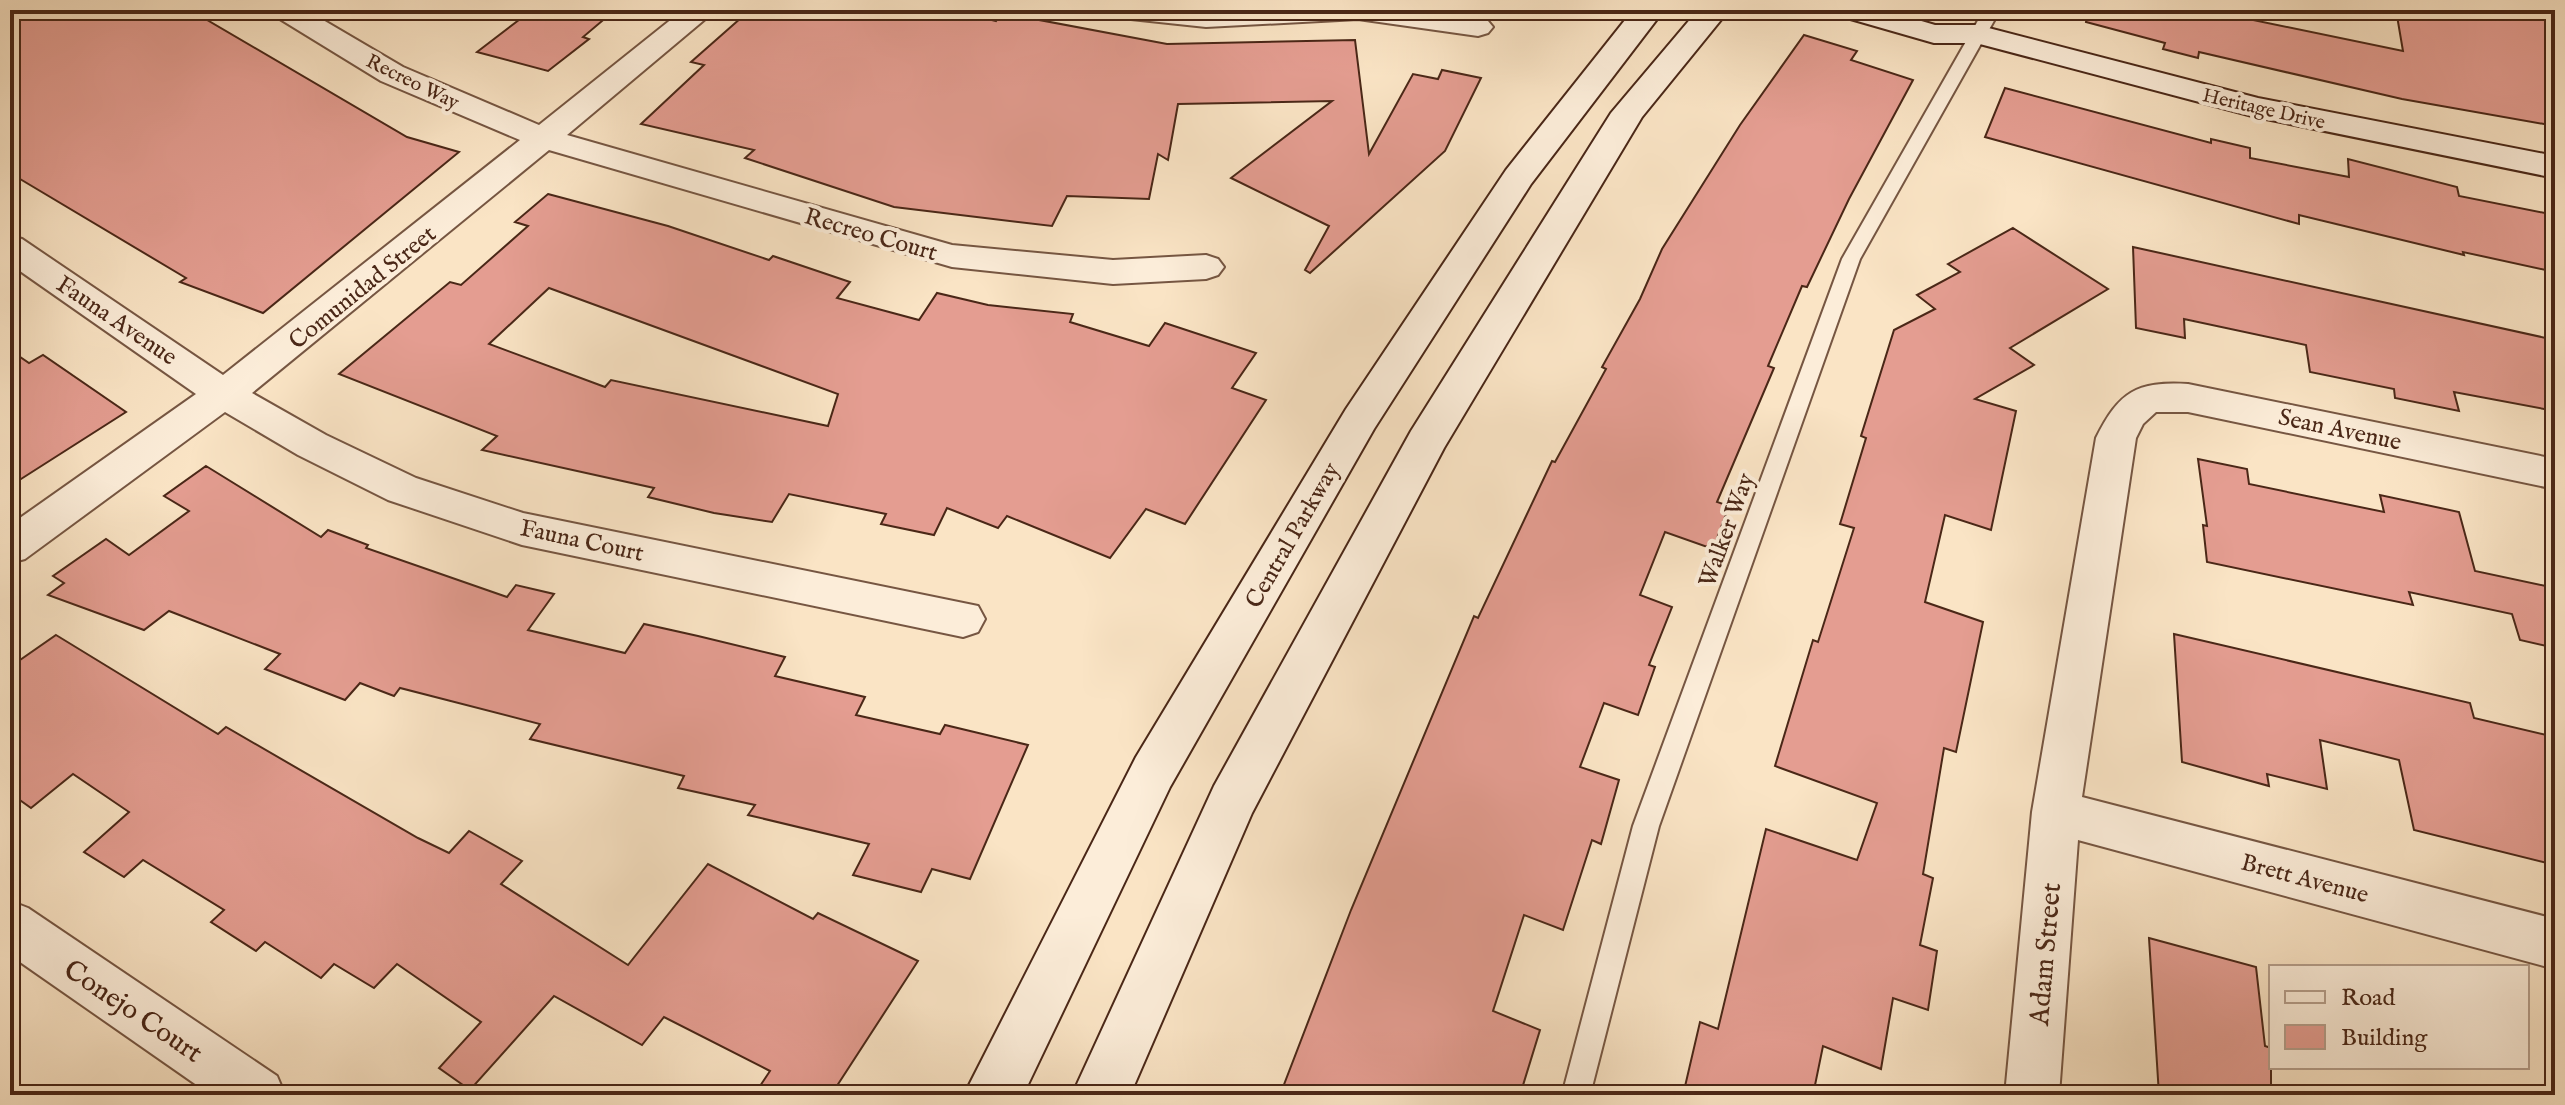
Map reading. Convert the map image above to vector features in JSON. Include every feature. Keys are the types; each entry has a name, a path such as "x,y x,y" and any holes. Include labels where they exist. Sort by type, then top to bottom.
{"main road":[{"name":"Central Parkway","path":"993,1095 1153,772 1360,419 1518,178 1649,10"},
{"path":"1101,1095 1232,802 1426,442 1628,113 1714,10"},
{"name":"Heritage Drive","path":"1851,10 1934,34 1985,22"},
{"name":"Heritage Drive","path":"1929,10 1985,22 2256,107 2555,167"}],"street":[{"name":"Recreo Way","path":"285,10 392,74 546,139"},
{"name":"Comunidad Street","path":"10,547 224,394 546,139 701,10"},
{"path":"1131,10 1206,18 1358,10 1478,27"},
{"name":"Recreo Court","path":"546,139 952,256 1113,272 1206,267"},
{"name":"Fauna Avenue","path":"10,247 224,394"},
{"name":"Fauna Court","path":"224,394 312,445 402,489 522,529 963,619"},
{"name":"Sean Avenue","path":"2128,411 2153,396 2188,398 2555,474"},
{"name":"Adam Street","path":"2032,1095 2056,812 2116,438 2128,411"},
{"name":"Brett Avenue","path":"2056,812 2555,944"},
{"name":"Conejo Court","path":"10,925 258,1095"}],"lane":[{"name":"Walker Way","path":"1576,1095 1646,826 1851,259 1985,22"}],"building":[{"path":"10,10 190,10 407,137 459,152 263,313 180,282 186,278 10,173"},
{"path":"532,10 615,10 583,37 589,39 548,71 477,52"},
{"path":"750,10 953,10 996,21 1002,13 1167,44 1355,40 1369,154 1413,74 1438,79 1442,70 1481,78 1445,151 1310,273 1305,270 1329,226 1231,178 1332,101 1178,104 1168,160 1158,154 1149,199 1067,196 1052,226 894,207 745,158 754,150 641,124 704,65 691,62"},
{"path":"2088,10 2205,10 2403,51 2396,10 2555,10 2555,126 2402,99 2199,52 2198,58 2163,49 2165,43 2086,22"},
{"path":"1804,35 1857,51 1851,60 1913,80 1849,199 1807,287 1802,286 1768,366 1774,368 1717,502 1729,506 1713,549 1665,532 1640,595 1672,607 1649,665 1655,667 1638,715 1604,703 1580,767 1619,780 1601,844 1592,840 1563,930 1524,915 1493,1011 1540,1030 1520,1095 1280,1095 1351,910 1474,616 1478,618 1552,461 1555,462 1606,369 1602,367 1640,299 1662,249 1740,125"},
{"path":"2005,88 2211,143 2211,139 2250,148 2250,158 2349,177 2348,159 2457,187 2459,196 2555,215 2555,272 2463,252 2464,255 2299,215 2299,224 1985,137"},
{"path":"548,194 668,226 769,260 773,256 850,282 837,298 919,320 937,293 988,305 1073,314 1070,322 1149,346 1165,323 1256,353 1232,388 1266,400 1185,524 1146,509 1110,558 1007,516 998,528 947,508 934,535 881,524 886,514 789,494 772,522 714,513 648,497 654,488 482,450 497,436 339,374 450,282 461,285 528,226 515,222","holes":["549,288 838,394 828,426 611,380 605,387 489,344"]},
{"path":"2013,228 2108,289 2010,348 2034,365 1975,399 2016,411 1991,530 1945,515 1925,602 1983,622 1956,752 1944,748 1923,874 1933,878 1920,945 1937,951 1928,1010 1893,998 1881,1069 1823,1046 1813,1095 1683,1095 1700,1022 1718,1029 1766,829 1857,860 1877,803 1775,766 1813,640 1818,642 1854,528 1840,524 1866,438 1861,436 1894,330 1935,309 1917,295 1960,272 1948,264"},
{"path":"2133,247 2555,340 2555,411 2454,392 2459,411 2395,398 2394,389 2310,372 2306,345 2184,319 2185,338 2136,328"},
{"path":"10,350 29,363 43,355 126,412 10,486"},
{"path":"2198,459 2247,469 2249,484 2384,512 2380,495 2459,512 2475,571 2555,588 2555,648 2520,640 2512,614 2409,592 2413,605 2207,562 2203,525 2207,526"},
{"path":"206,466 321,537 328,530 368,545 366,548 507,597 516,585 554,594 528,630 625,653 644,624 698,636 785,657 775,676 865,697 856,715 940,734 945,725 1028,745 970,879 932,869 921,892 853,875 869,844 748,815 755,805 678,788 684,776 530,739 540,724 400,688 394,696 360,683 345,700 265,669 280,654 169,611 144,630 48,595 64,583 53,576 106,539 129,555 189,511 164,496"},
{"path":"2174,634 2470,703 2474,718 2555,737 2555,865 2414,830 2399,760 2320,740 2327,789 2267,774 2269,786 2182,762"},
{"path":"56,635 218,734 226,727 418,838 449,853 469,831 522,861 501,884 628,965 708,864 813,919 818,913 918,961 831,1095 754,1095 770,1071 664,1017 642,1045 554,996 470,1090 439,1068 481,1022 397,964 374,988 334,964 321,978 265,942 256,951 211,922 224,910 143,860 124,877 84,852 129,812 73,774 31,808 10,793 10,667"},
{"path":"2149,938 2256,967 2265,1046 2269,1047 2271,1095 2159,1095"}]}
